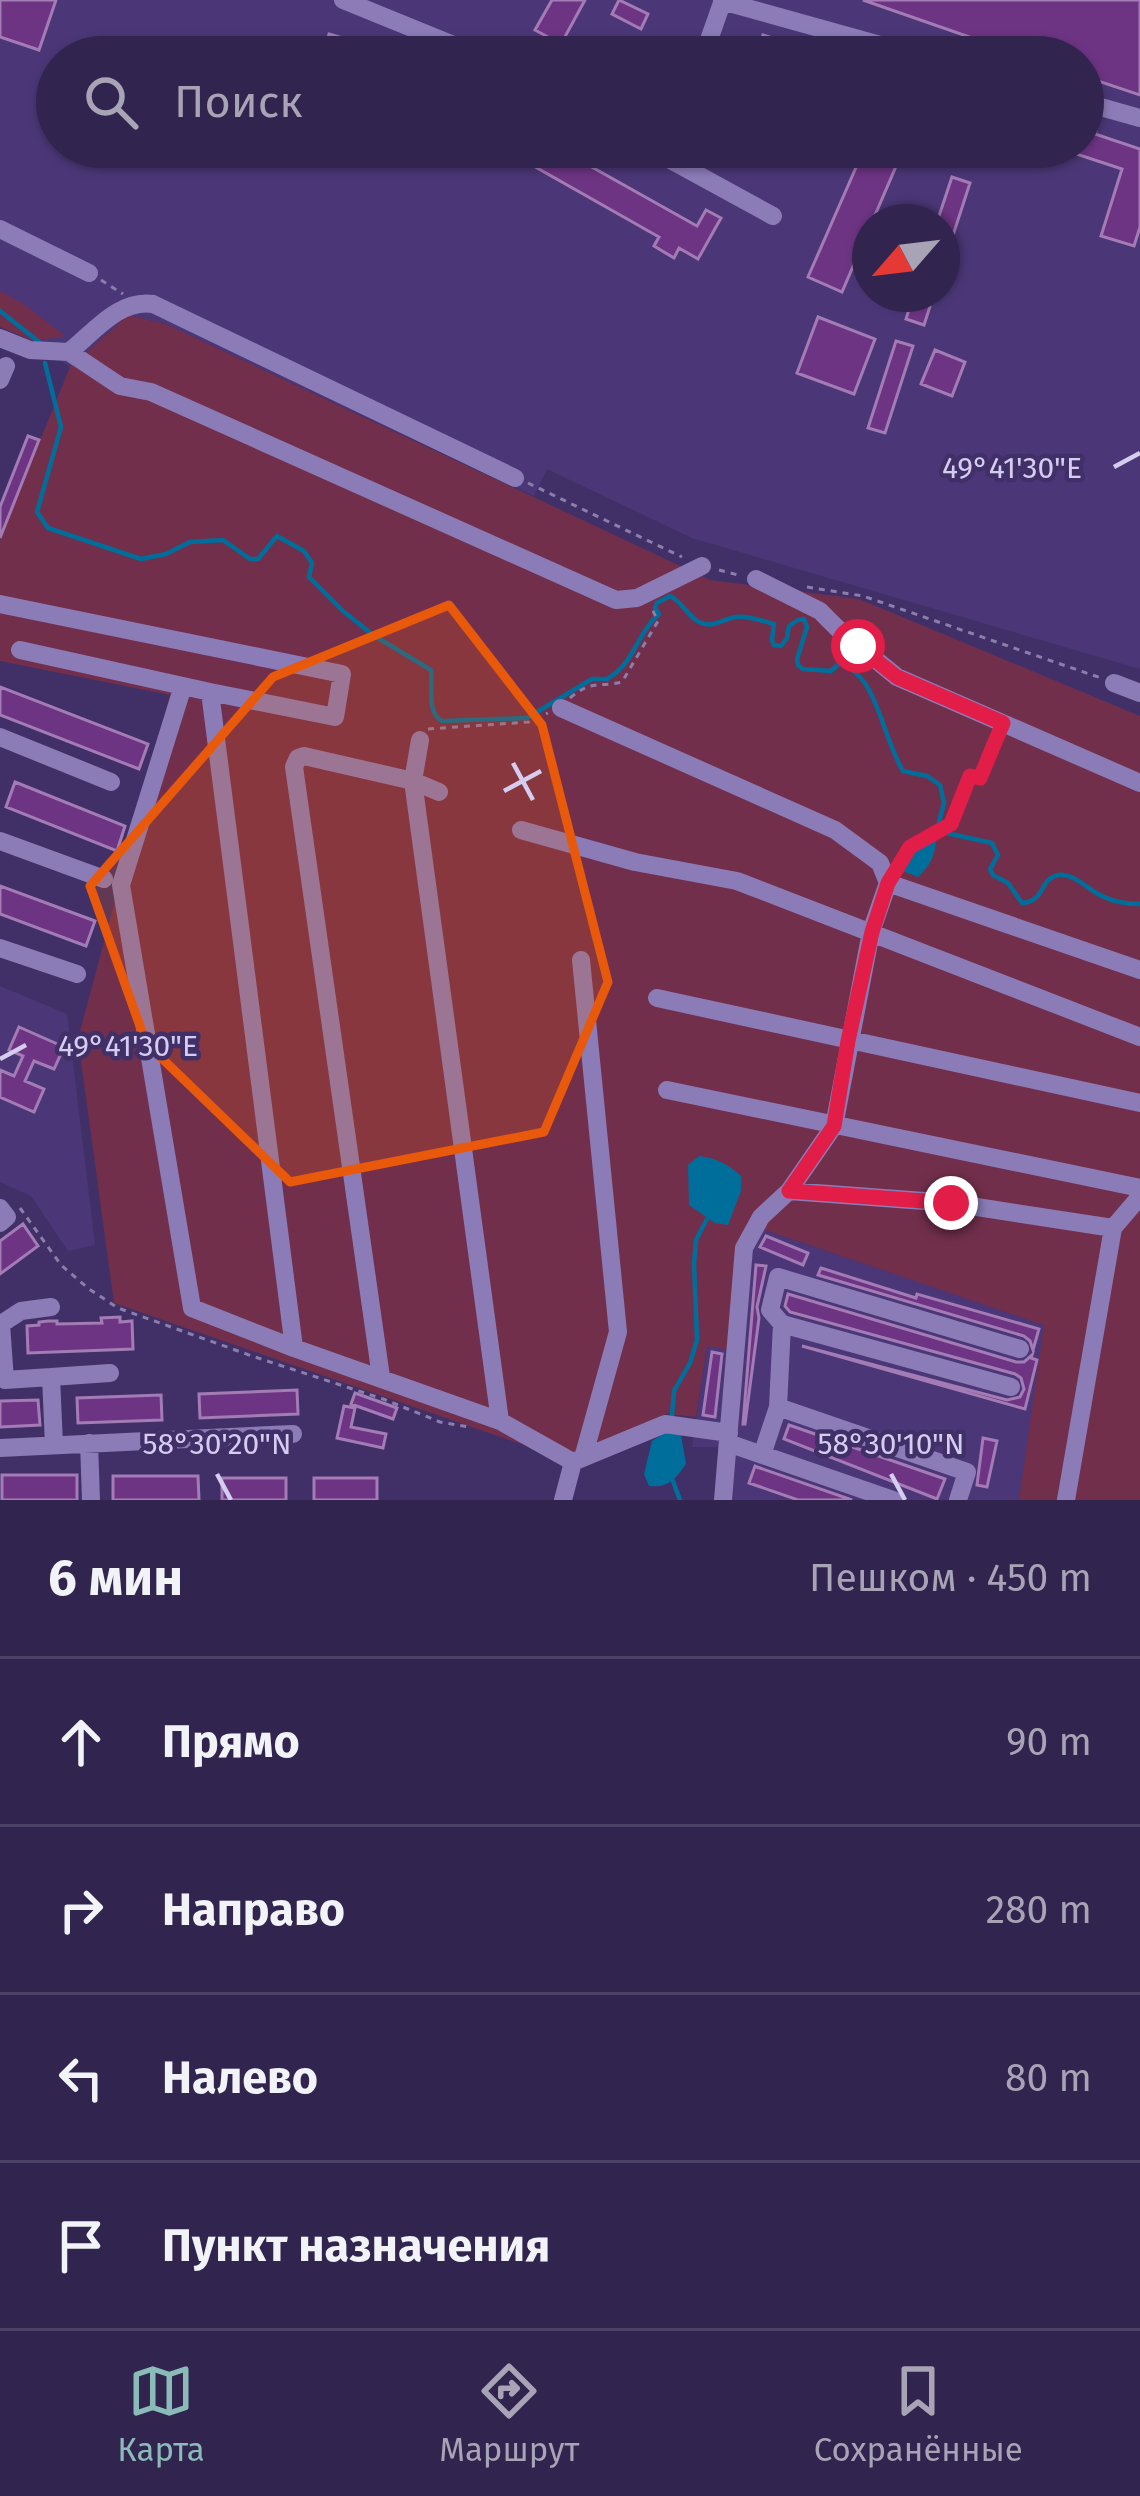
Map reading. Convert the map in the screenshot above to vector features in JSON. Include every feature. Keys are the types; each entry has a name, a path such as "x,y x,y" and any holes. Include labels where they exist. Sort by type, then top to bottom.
{"street":[{"path":"343,0 431,36"},
{"path":"711,36 722,0 849,36"},
{"path":"1104,108 1140,118"},
{"path":"695,168 773,216"},
{"path":"0,229 89,273"},
{"path":"69,352 125,307 137,302 153,304 515,478"},
{"path":"0,338 30,350 69,352 120,386 152,392 616,600 637,598 702,566"},
{"path":"756,579 820,611 897,677 1140,783"},
{"path":"0,604 342,674 334,717 20,650"},
{"path":"1114,683 1140,693"},
{"path":"183,686 122,885 192,1308 500,1421 578,1460 665,1424 728,1438 761,1455 892,1500"},
{"path":"210,692 294,1348"},
{"path":"561,707 835,830 880,863 888,883 872,932 834,1126 789,1191 761,1217 744,1248 728,1438 729,1498"},
{"path":"0,737 111,782"},
{"path":"420,740 413,781 500,1421"},
{"path":"381,1377 294,767 304,756 413,781 440,792"},
{"path":"521,830 635,862 737,881 1140,1037"},
{"path":"0,841 104,879"},
{"path":"888,883 1140,970"},
{"path":"0,948 77,974"},
{"path":"563,1500 618,1332 581,960"},
{"path":"657,998 1140,1103"},
{"path":"667,1090 1140,1190 1113,1228 1066,1500"},
{"path":"789,1191 951,1203 1113,1228"},
{"path":"0,1208 7,1217 0,1223"},
{"path":"1011,1387 782,1324 770,1310 778,1277 1020,1349"},
{"path":"51,1307 21,1311 1,1324 5,1380 110,1373"},
{"path":"761,1455 778,1407 782,1324"},
{"path":"51,1377 54,1445"},
{"path":"778,1407 968,1472 958,1500"},
{"path":"0,1448 293,1434"},
{"path":"89,1443 91,1500"}],"path":[{"path":"89,273 137,302"},
{"path":"515,478 702,566 756,579"},
{"path":"799,586 863,596 1114,683"},
{"path":"653,610 658,621"},
{"path":"888,883 910,847 951,824 970,776 980,778 1003,723"}],"highlighted area":[{"path":"449,605 542,725 608,982 544,1132 290,1182 146,1043 90,886 273,677"}],"shaded area":[{"path":"0,0 1140,0 1140,669 692,538 547,469 534,496 166,324 128,315 70,367 0,318"},
{"path":"0,291 65,336 33,341 0,327"},
{"path":"128,315 166,324 710,580 859,599 1140,716 1140,1500 1019,1500 1044,1325 756,1227 735,1351 707,1346 696,1417 666,1414 573,1462 114,1303 78,1039 170,695 0,661 0,542 70,367"},
{"path":"0,986 67,1014 95,1245 68,1251 31,1196 0,1182"},
{"path":"756,1227 1045,1325 1019,1500 729,1500 734,1447 692,1447 707,1345 735,1351"}],"water":[{"path":"927,840 936,841 925,869 918,877 903,871 915,848"},
{"path":"699,1156 722,1162 741,1176 741,1191 728,1225 715,1223 689,1205 688,1165"},
{"path":"665,1433 681,1435 686,1464 670,1482 649,1486 644,1474 652,1441"}],"building":[{"path":"0,0 56,0 44,36 36,36 36,49 0,37"},
{"path":"552,0 585,0 565,36 546,36 535,30"},
{"path":"619,0 648,14 641,29 612,14"},
{"path":"863,0 1140,0 1140,95 1104,83 1104,36 967,36"},
{"path":"1104,137 1140,149 1140,227 1134,246 1101,236 1122,169 1104,163"},
{"path":"537,168 593,168 697,226 706,210 721,218 698,259 679,248 674,258 654,246 659,237"},
{"path":"856,168 895,168 880,204 852,204 852,269 842,292 808,277"},
{"path":"952,177 970,183 960,214 960,204 943,204"},
{"path":"908,312 928,312 924,325 906,319"},
{"path":"818,317 875,339 854,394 797,373"},
{"path":"896,341 913,346 885,433 868,428"},
{"path":"935,350 965,362 952,396 921,384"},
{"path":"28,436 39,440 0,538 0,507"},
{"path":"0,687 148,744 139,769 0,715"},
{"path":"15,782 125,826 117,851 6,807"},
{"path":"0,886 95,921 86,946 0,914"},
{"path":"19,1027 64,1047 54,1069 34,1061 25,1081 44,1089 34,1112 0,1097 0,1070 14,1076 23,1056 9,1050"},
{"path":"23,1224 38,1246 0,1274 0,1241"},
{"path":"766,1236 808,1253 803,1265 760,1247"},
{"path":"756,1265 766,1266 743,1424"},
{"path":"821,1268 1039,1329 1033,1350 1024,1336 818,1275"},
{"path":"788,1294 1016,1362 1032,1355 1037,1360 1025,1409 802,1346 1007,1400 1020,1397 1024,1389 1015,1374 790,1312 785,1306"},
{"path":"120,1317 120,1322 132,1321 133,1349 28,1353 27,1326 48,1321 102,1323 101,1318"},
{"path":"712,1352 722,1354 715,1417 703,1415"},
{"path":"297,1390 298,1414 200,1418 199,1394"},
{"path":"355,1393 397,1408 393,1419 351,1404"},
{"path":"161,1395 162,1420 78,1423 77,1398"},
{"path":"38,1400 40,1425 0,1427 0,1401"},
{"path":"344,1406 355,1408 351,1427 386,1434 383,1448 337,1438"},
{"path":"789,1425 945,1479 937,1499 784,1439"},
{"path":"983,1438 997,1441 987,1487 977,1485"},
{"path":"755,1466 852,1500 798,1500 749,1483"},
{"path":"2,1475 77,1475 77,1500 2,1500"},
{"path":"113,1476 198,1476 199,1500 113,1500"},
{"path":"222,1478 286,1478 286,1500 222,1500"},
{"path":"314,1478 377,1478 377,1500 314,1500"}],"waterway":[{"path":"0,311 39,342"},
{"path":"45,363 61,427 37,512 48,528 141,559 190,542 223,540 250,559 258,559 277,536 304,551 312,563 309,577 343,611 431,670 432,705 442,721 527,718 592,679 607,679 623,665 659,614 657,603 670,596 704,624 740,617 774,624 774,645 781,646 789,626 804,619 807,627 798,665 831,671 842,661 860,678 903,771 927,776 940,785 944,803 939,822"},
{"path":"946,833 992,843 998,855 990,869 1022,903 1035,898 1052,877 1064,875 1107,898 1140,904"},
{"path":"672,1415 674,1391 697,1340 696,1240 708,1217"},
{"path":"673,1481 680,1500"}],"route":[{"path":"858,646 897,677 1003,723 980,778 970,776 951,824 910,847 888,883 872,932 834,1126 789,1191 951,1203"}]}
